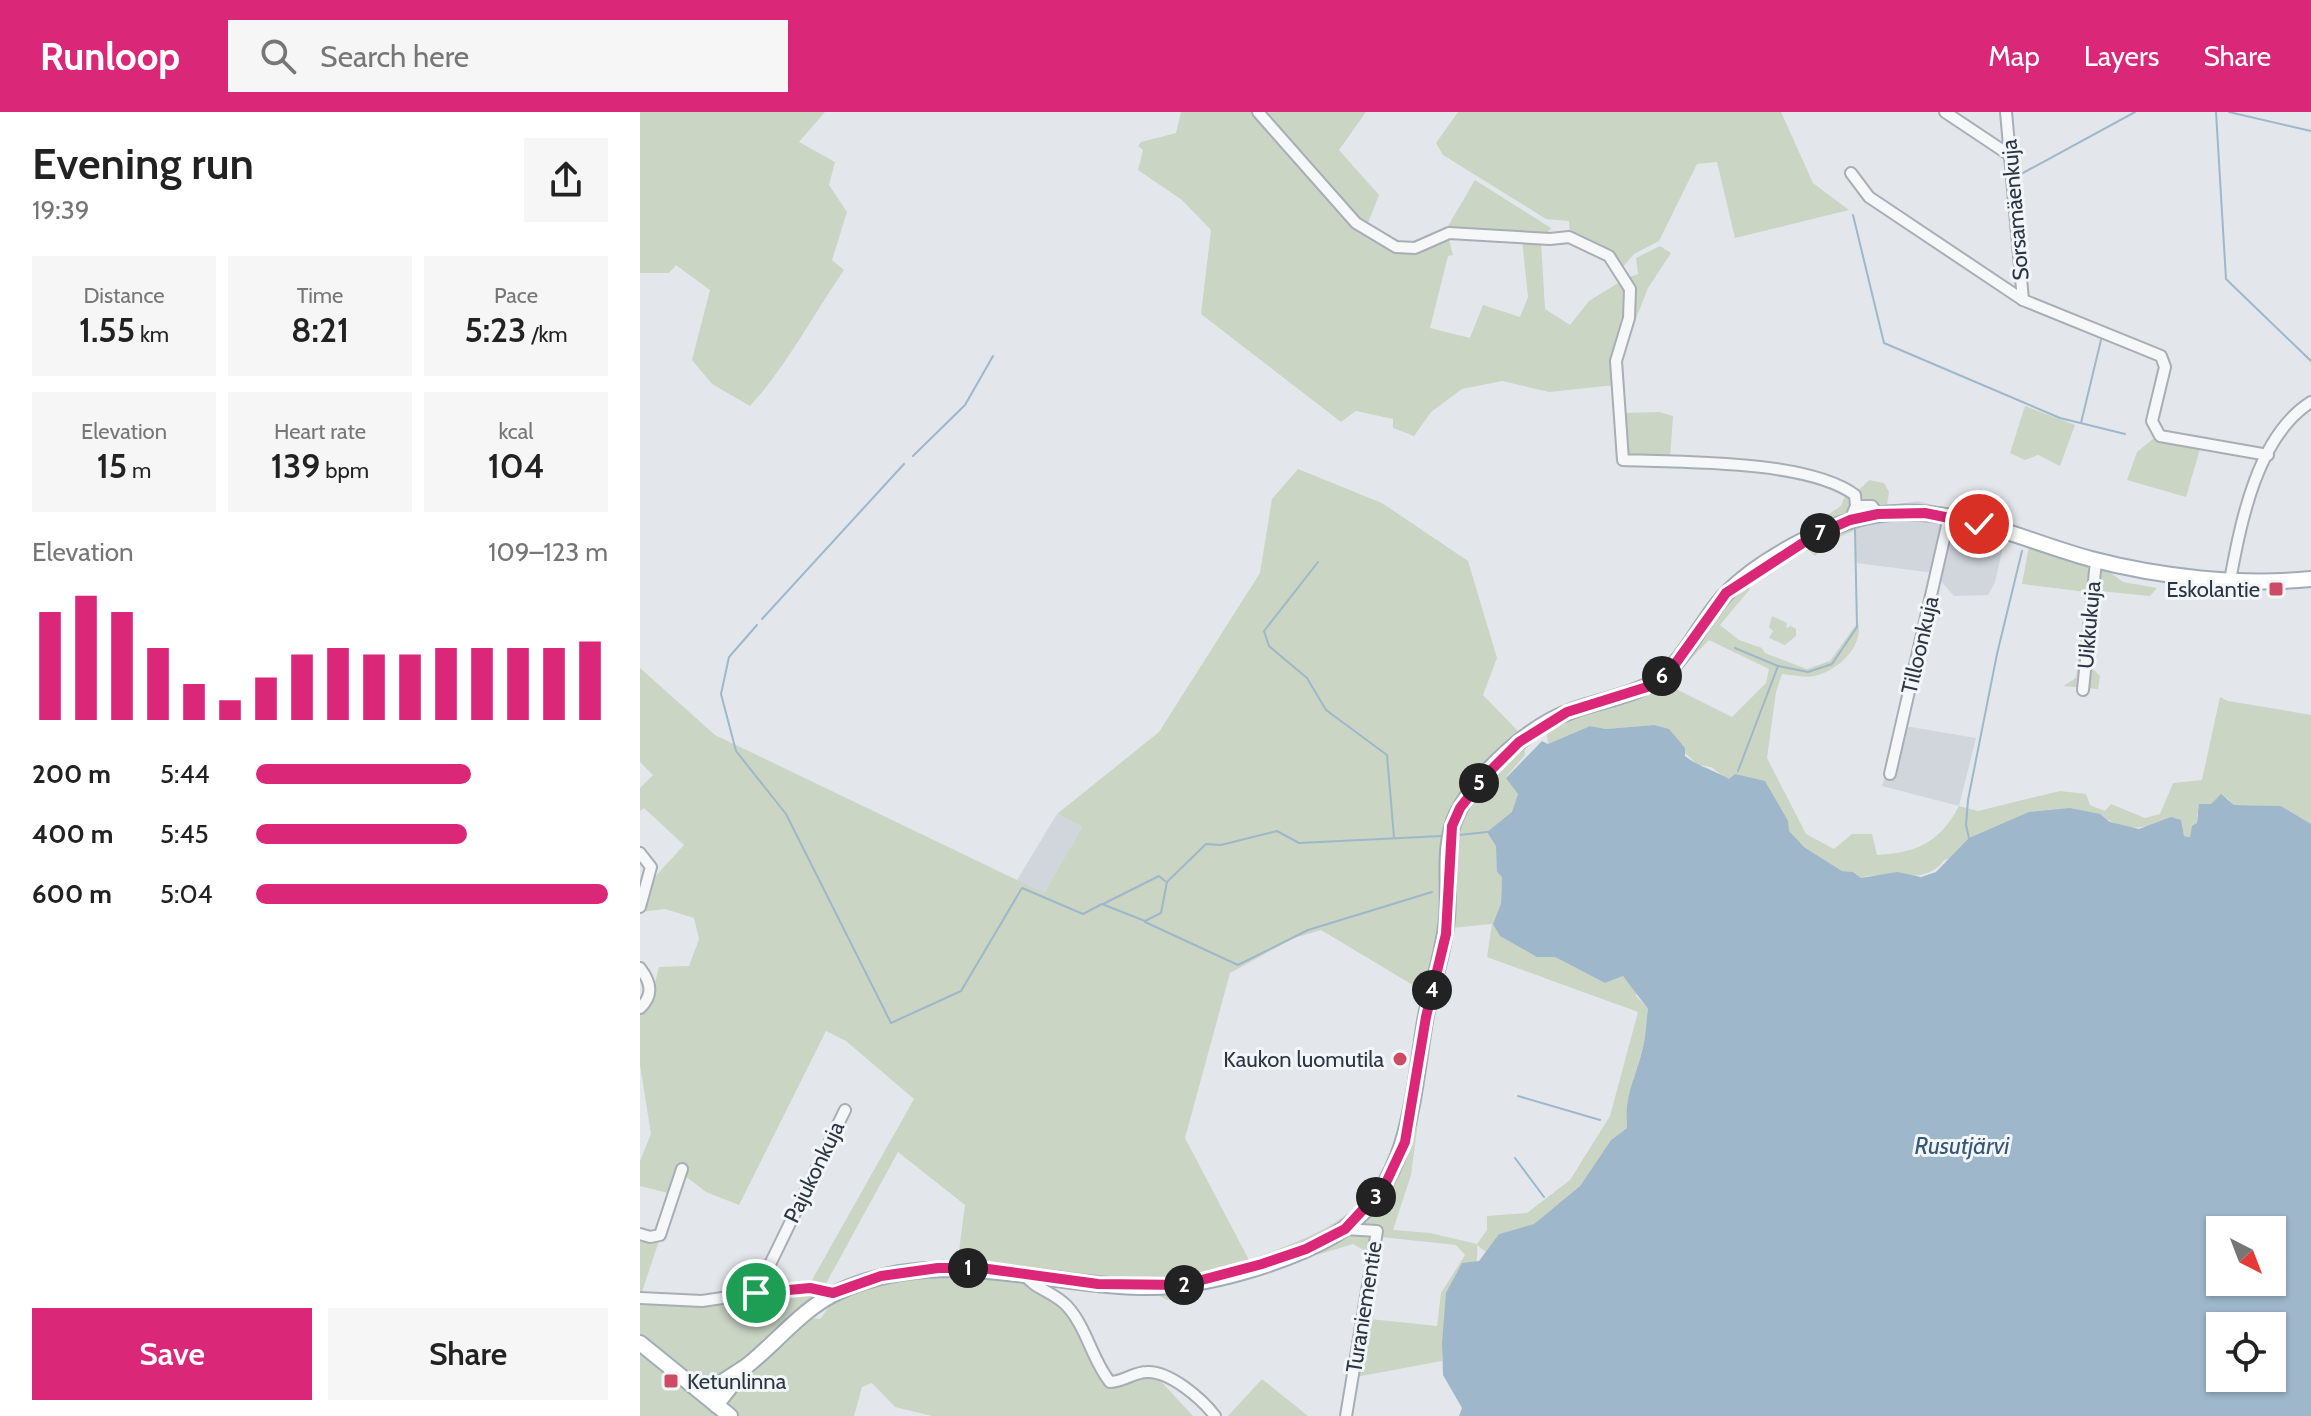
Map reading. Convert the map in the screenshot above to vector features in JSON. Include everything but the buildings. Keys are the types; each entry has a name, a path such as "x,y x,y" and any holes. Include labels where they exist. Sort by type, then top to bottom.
{"main road":[{"path":"711,1401 716,1385 745,1367 833,1293 881,1276 938,1268 1023,1273 1098,1284 1183,1285 1306,1249 1345,1229 1384,1187 1405,1142 1429,1002 1446,934 1449,843 1460,808 1519,742 1567,712 1647,687 1673,667 1702,625 1738,583 1797,545 1850,520 1878,514 1916,512 1949,517 2096,561 2230,580 2276,582 2311,579"},
{"path":"640,1343 730,1416"}],"street":[{"path":"1258,112 1356,223 1396,247 1415,248 1449,233 1550,239 1569,237 1609,256 1630,289 1629,318 1616,361 1623,460 1749,464 1846,488 1855,495 1856,506 1850,520"},
{"path":"1945,112 2011,156"},
{"name":"Sorsamäenkuja","path":"2006,112 2023,300 2161,356 2164,378 2152,421 2160,436 2268,455"},
{"path":"1851,173 1869,197 2023,300"},
{"path":"2230,580 2244,509 2268,455 2292,417 2311,402"},
{"path":"1856,506 1872,506 1878,514"},
{"name":"Tilloonkuja","path":"1890,774 1949,517"},
{"name":"Uikkukuja","path":"2083,690 2096,561"},
{"path":"640,853 651,867 640,907"},
{"path":"640,968 650,986 648,1001 640,1008"},
{"name":"Pajukonkuja","path":"756,1293 845,1110"},
{"path":"640,1234 650,1237 660,1235 682,1169"},
{"name":"Turaniementie","path":"1345,1229 1377,1231 1346,1416"},
{"path":"1023,1273 1032,1286 1052,1293 1068,1307 1110,1382 1139,1373 1160,1373 1200,1396 1215,1416"},
{"path":"640,1298 702,1301 810,1288 833,1293"}],"shaded area":[{"path":"1918,501 2008,525 1995,582 1988,595 1954,596 1934,573 1856,563 1855,527 1880,519 1878,507"},
{"path":"1899,725 1976,738 1959,806 1882,786"},
{"path":"1057,814 1082,827 1044,893 1016,882"}],"green space":[{"path":"640,112 825,112 799,142 835,162 829,185 847,212 832,260 844,270 787,358 750,406 712,384 692,360 710,290 676,265 669,273 640,273"},
{"path":"1181,112 1254,112 1336,206 1395,250 1449,240 1453,255 1448,256 1430,328 1470,338 1483,305 1520,317 1528,297 1522,240 1541,241 1545,309 1570,325 1589,301 1623,280 1628,290 1615,385 1549,392 1502,381 1462,389 1431,412 1414,436 1393,428 1393,419 1356,411 1341,422 1201,314 1211,230 1182,200 1138,170 1143,150 1138,146 1141,142 1176,133"},
{"path":"1262,112 1366,112 1339,150 1379,195 1366,228"},
{"path":"1458,112 1781,112 1813,183 1849,210 1735,238 1717,162 1697,164 1659,241 1634,254 1622,268 1570,234 1569,221 1546,219 1443,155 1436,143"},
{"path":"1475,180 1551,228 1545,236 1450,230 1448,226"},
{"path":"1660,246 1671,253 1648,288 1626,344 1627,278 1638,274 1636,258"},
{"path":"2025,406 2075,425 2060,466 2038,455 2025,460 2010,453"},
{"path":"1659,412 1673,416 1670,459 1625,457 1622,413"},
{"path":"2153,439 2200,449 2186,497 2127,480 2137,452"},
{"path":"1298,469 1382,503 1468,561 1497,658 1483,695 1522,735 1662,678 1666,684 1732,717 1766,683 1769,669 1709,640 1672,678 1667,674 1695,636 1744,583 1750,589 1720,625 1739,640 1807,669 1830,661 1858,622 1859,631 1853,648 1832,669 1810,677 1782,674 1776,692 1767,758 1806,834 1834,849 1852,834 1872,834 1877,855 1904,852 1935,837 1959,806 1978,811 2060,791 2086,794 2090,805 2105,811 2111,804 2145,818 2160,814 2173,783 2202,780 2220,697 2311,715 2311,824 2281,806 2234,805 2227,798 2197,814 2197,824 2191,837 2184,836 2182,827 2171,817 2135,828 2117,824 2100,814 1944,860 1927,873 1861,878 1853,872 1842,871 1804,847 1729,780 1711,767 1698,765 1654,725 1606,729 1590,726 1548,744 1546,729 1525,744 1525,755 1506,777 1518,794 1513,812 1487,832 1497,846 1497,872 1502,877 1501,904 1537,957 1555,957 1605,983 1623,976 1637,990 1636,996 1648,1009 1644,1042 1629,1096 1627,1128 1611,1140 1580,1186 1534,1224 1499,1234 1486,1252 1477,1245 1473,1275 1448,1331 1442,1361 1350,1378 1360,1318 1437,1326 1441,1293 1465,1255 1456,1245 1381,1237 1369,1260 1362,1249 1353,1244 1167,1300 1151,1291 1025,1279 1065,1307 1083,1335 1108,1386 1156,1376 1193,1416 932,1416 895,1407 872,1383 862,1387 854,1416 640,1416 640,1234 659,1241 641,1295 695,1300 808,1287 914,1099 846,1041 826,1031 739,1205 706,1192 684,1175 672,1194 640,1186 640,1161 651,1134 640,1065 640,1011 650,1002 659,967 689,966 699,939 694,918 665,909 640,912 652,880 684,845 644,808 640,811 640,788 653,775 640,762 640,668 715,735 1044,893 1082,827 1057,814 1159,732 1260,573 1272,499","holes":["1492,924 1487,957 1638,1012 1610,1116 1570,1180 1527,1213 1487,1216 1487,1230 1477,1244 1430,1233 1393,1230 1411,1175 1435,994 1451,928","1321,930 1426,993 1410,1088 1405,1092 1390,1165 1361,1208 1357,1206 1306,1238 1249,1260 1185,1138 1230,973 1294,938","898,1152 965,1205 957,1266 859,1282 834,1300 820,1319 812,1318 738,1386 786,1325 828,1291 823,1289"]},
{"path":"1869,480 1884,483 1889,492 1887,506 1879,507 1881,519 1830,541 1815,556 1809,550 1792,556 1784,544 1841,506 1850,483 1858,491"},
{"path":"2029,546 2103,567 2123,582 2157,588 2150,596 2099,591 2090,666 2100,676 2098,689 2063,686 2076,678 2086,592 2022,584"},
{"path":"1772,616 1787,623 1786,628 1791,626 1796,629 1796,636 1785,645 1769,638 1773,631 1769,627"},
{"path":"1262,1379 1308,1416 1228,1416"}],"water":[{"name":"Rusutjärvi","path":"1654,725 1669,729 1685,748 1685,756 1696,763 1729,779 1735,774 1765,781 1788,821 1789,831 1804,847 1842,871 1853,872 1861,878 1897,872 1921,877 1936,872 1969,838 2029,812 2070,808 2100,814 2110,822 2139,829 2171,817 2181,820 2184,836 2190,837 2192,826 2197,823 2199,804 2211,804 2221,794 2234,805 2281,806 2311,824 2311,1416 1459,1416 1462,1408 1443,1375 1446,1293 1462,1263 1479,1261 1499,1234 1534,1224 1580,1186 1611,1140 1627,1128 1629,1096 1643,1047 1648,1009 1623,976 1605,983 1555,957 1537,957 1500,936 1493,924 1501,904 1502,877 1497,872 1496,846 1487,832 1512,812 1518,794 1506,778 1542,741 1548,744 1590,726 1606,729"}],"waterway":[{"path":"2021,174 2135,112"},
{"path":"2216,112 2226,279 2311,361"},
{"path":"2229,112 2311,131"},
{"path":"1853,215 1884,343 2060,418 2125,434"},
{"path":"2081,423 2101,340"},
{"path":"913,456 965,405 993,356"},
{"path":"762,619 904,464"},
{"path":"1738,771 1778,666 1808,672 1832,664 1857,627 1855,530"},
{"path":"1969,838 1966,825 1968,800 1997,654 2022,551"},
{"path":"1318,562 1264,631 1269,646 1307,678 1326,710 1387,755 1394,837"},
{"path":"757,625 729,657 721,694 736,751 786,814 891,1023 961,991 1022,888 1083,914 1102,904 1145,921 1161,913 1167,882 1206,844 1221,845 1277,831 1299,843 1442,836"},
{"path":"1735,648 1778,666"},
{"path":"1459,835 1487,832"},
{"path":"1103,904 1159,876 1165,881"},
{"path":"1145,922 1238,965 1308,930 1432,892"},
{"path":"1518,1096 1600,1120"},
{"path":"1515,1158 1544,1197"}],"place":[{"name":"Eskolantie","path":"2276,589"},
{"name":"Kaukon luomutila","path":"1400,1059"},
{"name":"Ketunlinna","path":"671,1381"}],"route":[{"path":"756,1293 810,1288 833,1293 881,1276 938,1268 981,1268 1098,1284 1183,1285 1219,1277 1306,1249 1345,1229 1384,1187 1405,1142 1426,1017 1446,934 1452,826 1460,808 1483,778 1519,742 1567,712 1647,687 1673,667 1726,593 1767,563 1812,537 1850,520 1878,514 1925,513 1979,524"}]}
